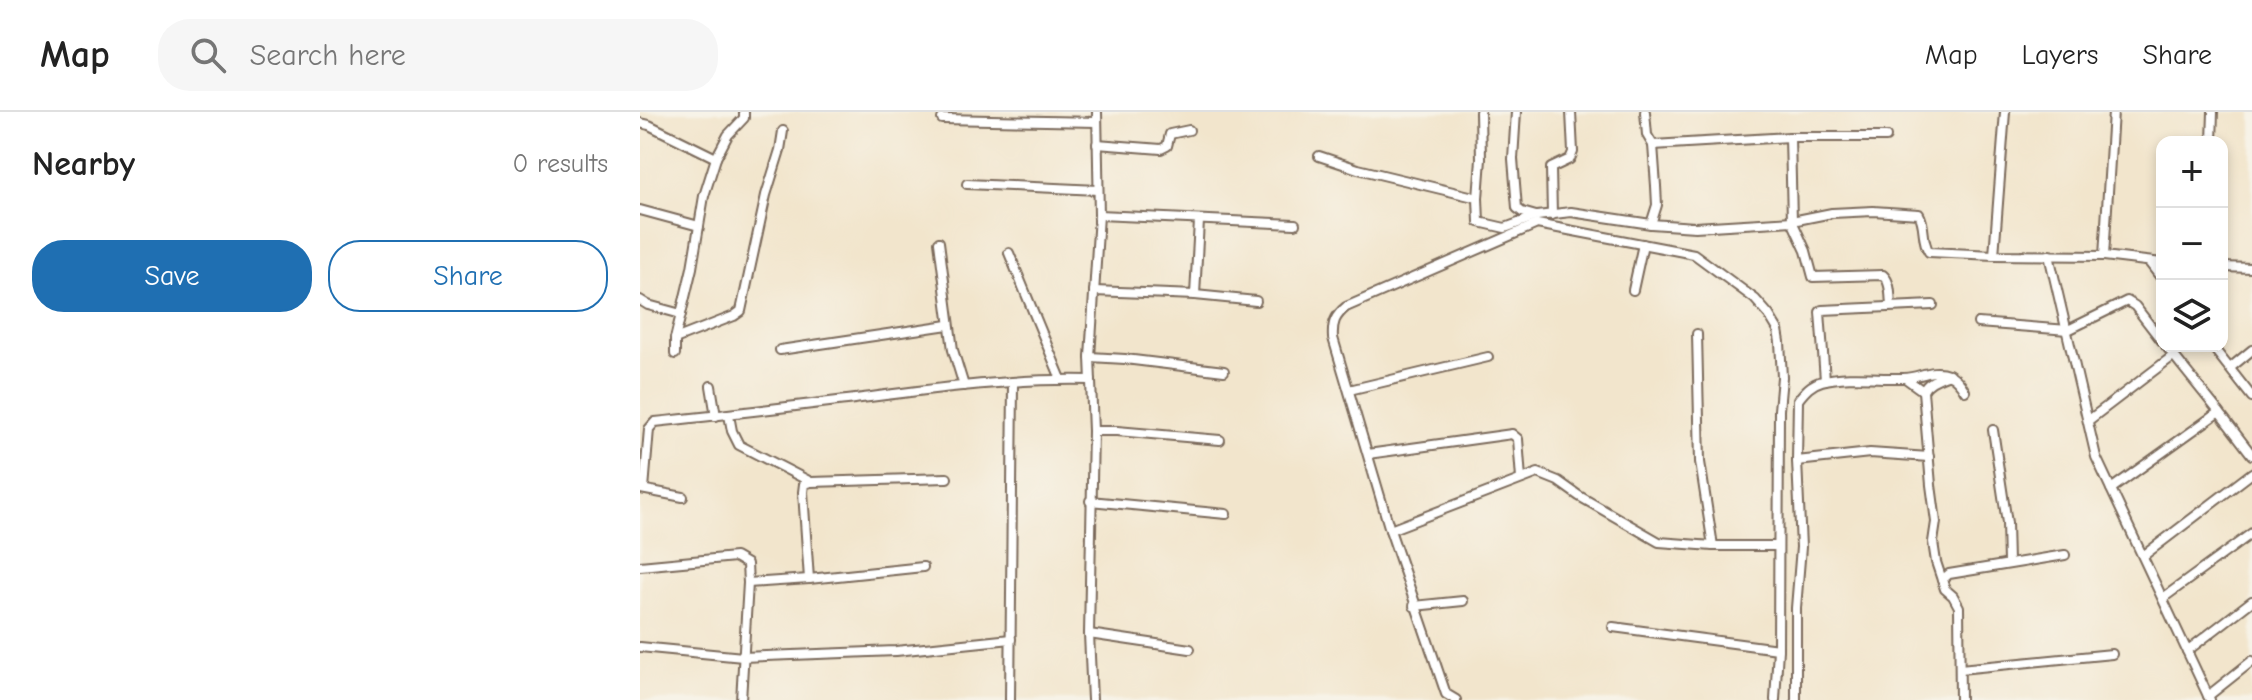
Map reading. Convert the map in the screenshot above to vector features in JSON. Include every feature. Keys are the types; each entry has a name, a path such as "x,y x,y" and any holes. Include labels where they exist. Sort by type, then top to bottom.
{"street":[{"path":"675,354 675,339 704,196 716,158 728,135 744,118 744,112"},
{"path":"1092,700 1089,634 1093,431 1090,357 1099,215 1097,112"},
{"path":"1480,112 1479,222 1505,228 1537,216 1571,212 1695,227 1792,221 1832,213 1873,211 1919,214 1924,244 1929,252 2104,256 2156,263"},
{"path":"1516,112 1513,159 1517,208 1537,216"},
{"path":"1552,215 1551,168 1570,159 1573,152 1571,112"},
{"path":"1645,112 1647,135 1653,145 1657,205 1651,224"},
{"path":"1994,255 2005,112"},
{"path":"2104,256 2113,112"},
{"path":"2212,136 2213,112"},
{"path":"942,119 1097,122"},
{"path":"640,123 716,158"},
{"path":"1097,144 1161,149 1167,146 1170,134 1189,130"},
{"path":"675,339 741,311 783,131"},
{"path":"1653,145 1790,137 1886,137"},
{"path":"1790,137 1792,221 1806,251 1813,277 1883,275 1889,285 1891,306"},
{"path":"1319,156 1358,169 1478,198"},
{"path":"967,184 1098,190"},
{"path":"640,210 699,226"},
{"path":"1099,215 1295,224"},
{"path":"1195,295 1199,221"},
{"path":"1456,700 1446,694 1414,606 1333,338 1335,319 1346,307 1537,224 1694,254 1755,299 1778,330 1782,377 1775,700"},
{"path":"939,242 948,325 964,386"},
{"path":"1633,290 1643,244"},
{"path":"1009,253 1061,379"},
{"path":"2049,255 2096,457 2209,698 2252,661"},
{"path":"2149,262 2156,271"},
{"path":"2228,267 2252,268"},
{"path":"1094,291 1256,301"},
{"path":"640,300 681,314"},
{"path":"1978,323 2068,330 2127,301 2135,306 2156,333"},
{"path":"1825,380 1822,310 1933,305"},
{"path":"780,350 948,325"},
{"path":"1697,334 1700,462 1713,546"},
{"path":"2230,368 2252,350"},
{"path":"2170,352 2252,455"},
{"path":"2217,352 2252,397"},
{"path":"2089,420 2173,356"},
{"path":"1090,357 1224,371"},
{"path":"1349,390 1488,357"},
{"path":"1796,700 1796,608 1801,547 1798,400 1812,384 1825,380 1905,378 1935,371 1950,374 1965,391"},
{"path":"1950,374 1925,385 1923,391 1936,522 1933,542 1945,589 1959,607 1960,700"},
{"path":"1905,378 1923,391"},
{"path":"683,497 642,489 646,447 655,422 964,386 1061,379 1091,380"},
{"path":"1010,700 1013,383"},
{"path":"711,386 716,416"},
{"path":"2111,489 2219,412"},
{"path":"729,415 739,445 811,482"},
{"path":"1993,430 2007,523 2008,563"},
{"path":"1093,431 1220,440"},
{"path":"1368,454 1512,434 1518,439 1521,479"},
{"path":"1797,461 1870,453 1929,457"},
{"path":"1390,530 1538,473 1659,542 1778,546"},
{"path":"2143,556 2252,473"},
{"path":"809,579 804,484 947,478"},
{"path":"1090,501 1226,514"},
{"path":"2163,598 2252,533"},
{"path":"1942,580 1949,574 2065,555"},
{"path":"640,566 735,557 747,564 741,700"},
{"path":"748,583 923,567"},
{"path":"1414,606 1463,601"},
{"path":"2187,651 2252,601"},
{"path":"1613,627 1778,649"},
{"path":"1089,634 1190,649"},
{"path":"640,647 743,657 896,651 1011,639"},
{"path":"1960,669 2112,654"}]}
